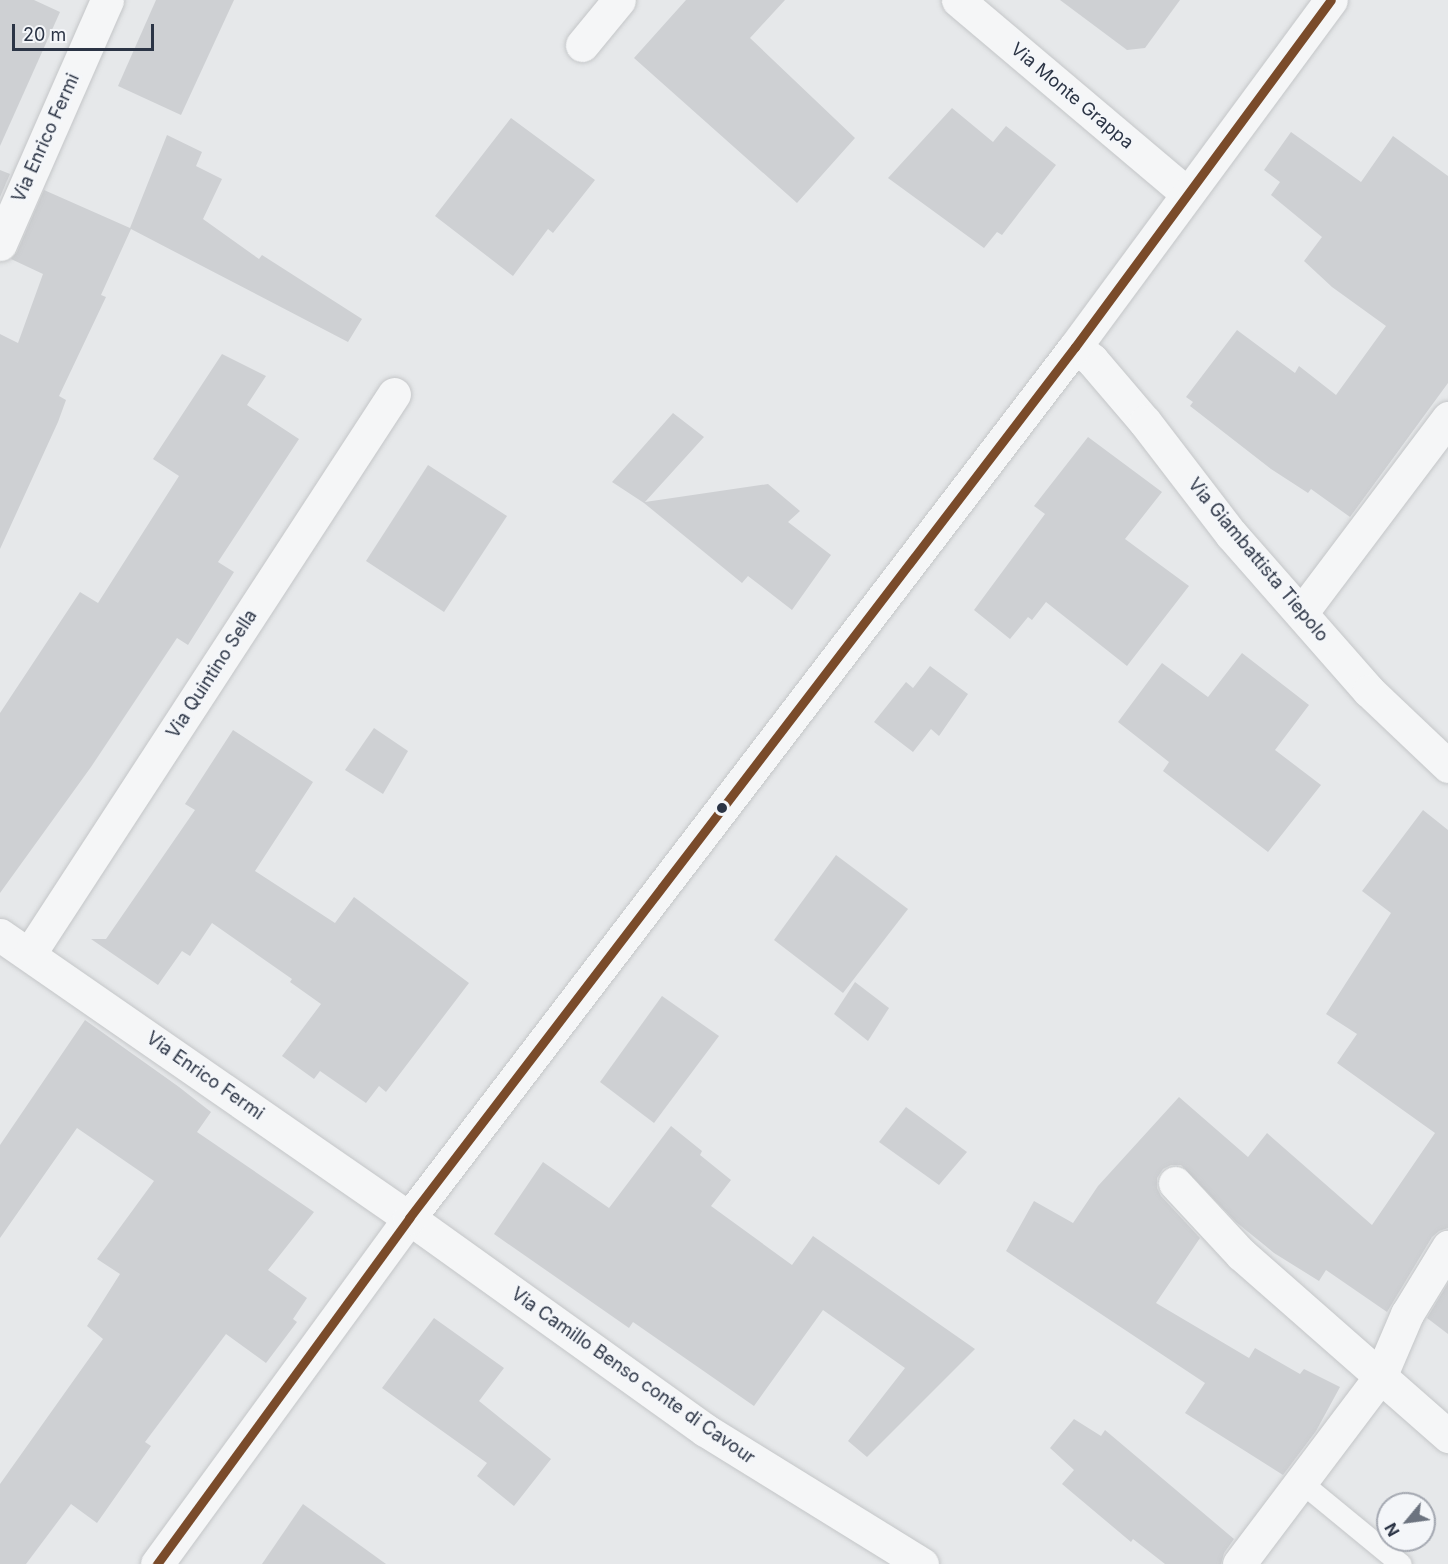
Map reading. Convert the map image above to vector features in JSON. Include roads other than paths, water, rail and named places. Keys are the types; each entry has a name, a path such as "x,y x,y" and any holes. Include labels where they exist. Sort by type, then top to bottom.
{"street":[{"name":"Via Enrico Fermi","path":"0,244 107,0"},
{"path":"582,45 619,0"},
{"name":"Via Monte Grappa","path":"958,0 1186,193"},
{"path":"157,1564 410,1218 1075,347 1186,193 1331,0"},
{"name":"Via Giambattista Tiepolo","path":"1075,347 1092,360 1145,422 1231,534 1302,612 1369,691 1448,766"},
{"name":"Via Quintino Sella","path":"30,953 394,394"},
{"path":"1302,612 1448,418"},
{"name":"Via Enrico Fermi","path":"0,935 30,953 410,1218"},
{"path":"1175,1183 1241,1254 1448,1436"},
{"name":"Via Camillo Benso conte di Cavour","path":"410,1218 705,1430 922,1564"},
{"path":"1239,1564 1380,1377 1407,1314 1448,1247"}],"lane":[{"path":"1301,1482 1401,1564"}]}
